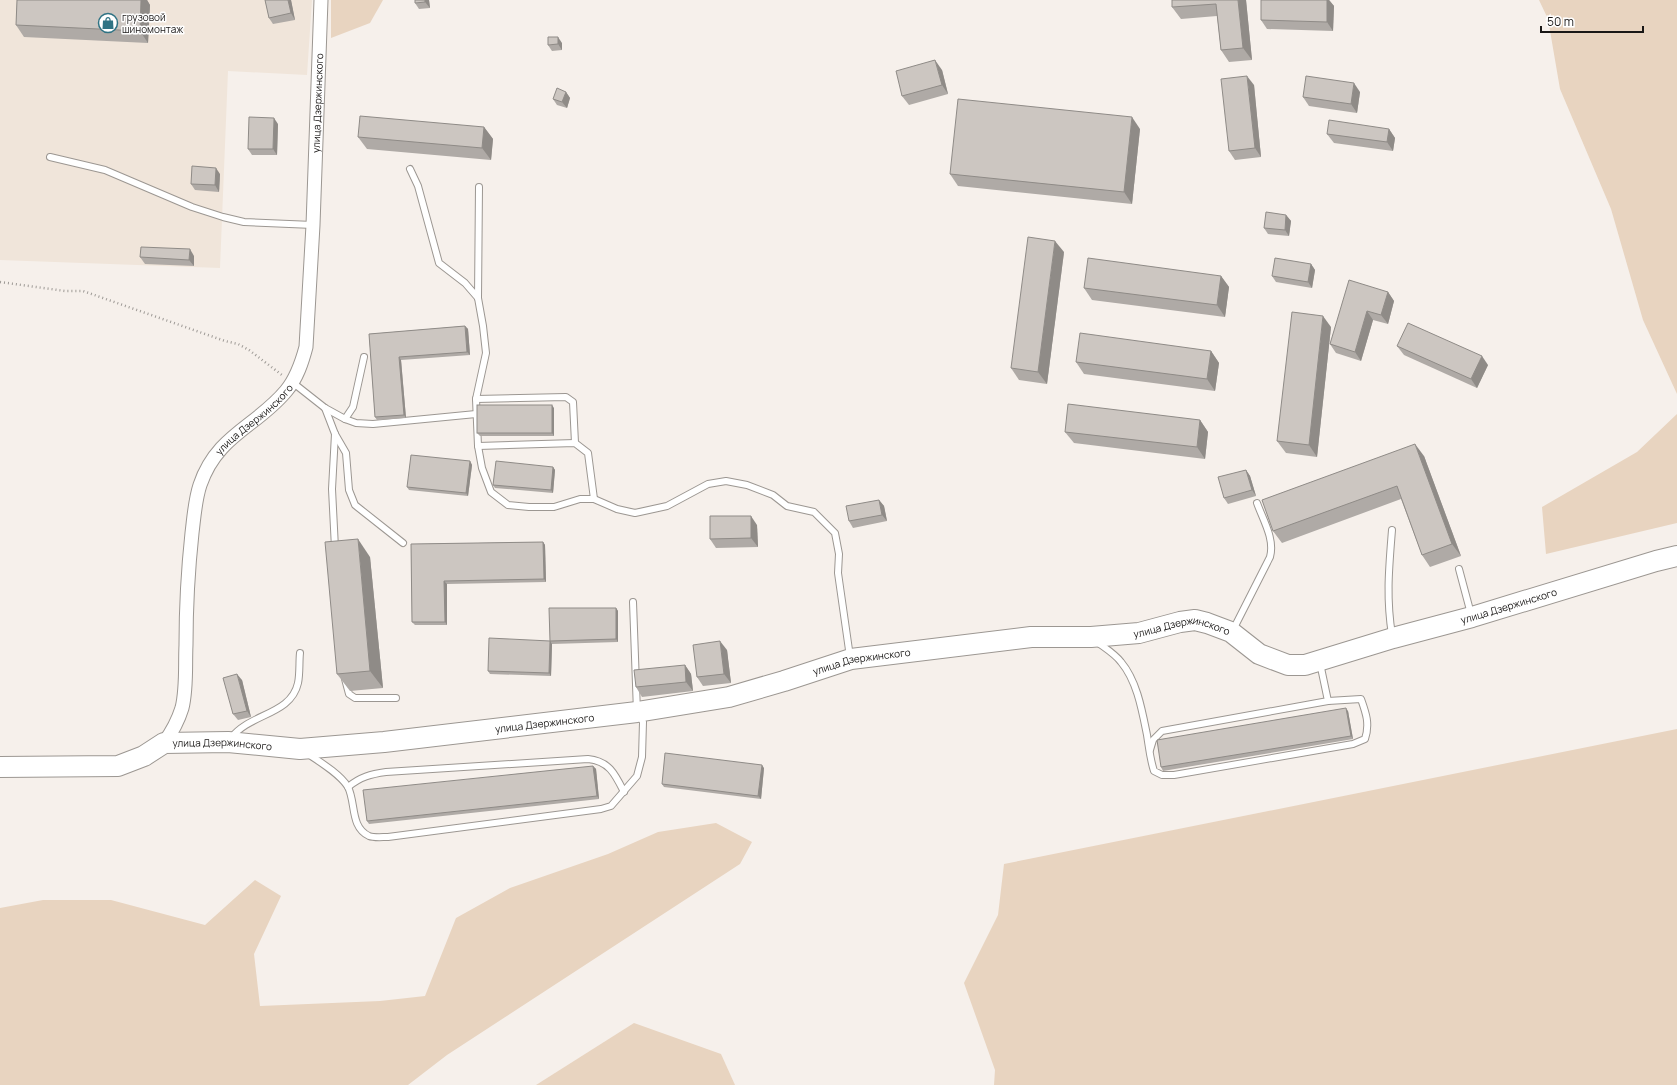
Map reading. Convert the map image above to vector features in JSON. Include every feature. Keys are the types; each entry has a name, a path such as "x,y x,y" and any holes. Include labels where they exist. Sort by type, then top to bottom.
{"main road":[{"name":"улица Дзержинского","path":"164,743 228,742 300,749 384,742 637,712 729,697 784,682 851,659 1031,637 1091,637 1139,633 1180,622 1195,620 1207,622 1232,632 1259,654 1288,665 1305,665 1677,556"},
{"path":"0,767 118,766 144,756 164,743"}],"street":[{"name":"улица Дзержинского","path":"164,743 176,725 182,707 185,673 189,562 196,502 205,472 212,459 223,446 238,432 268,409 292,382 302,362 306,347 313,225 321,0"}],"lane":[{"path":"50,157 105,170 192,207 222,217 244,222 313,225"},
{"path":"410,169 418,186 439,263 465,282 478,298"},
{"path":"479,187 478,298 486,353 476,399 476,414 478,446 482,468 491,492 508,505 554,507 580,499 594,499 617,509 635,513 666,506 708,484 726,481 747,485 773,496 787,506 814,512 835,533 839,554 838,573 851,659"},
{"path":"345,419 353,407 364,357"},
{"path":"292,382 325,408 356,424 373,424 476,414"},
{"path":"476,399 566,397 573,402 574,443"},
{"path":"325,408 335,434 346,453 349,490 355,505 403,543"},
{"path":"335,434 332,489 336,556"},
{"path":"478,446 574,443 588,453 594,499"},
{"path":"1232,632 1272,550 1270,538 1257,503"},
{"path":"1392,530 1387,590 1393,638"},
{"path":"1459,569 1472,617"},
{"path":"300,749 324,765 348,787 356,820 360,829 370,837 388,838 600,809 611,806 638,776 642,757 643,722 637,712 633,602"},
{"path":"1091,637 1121,661 1129,674 1135,688 1147,735 1149,752 1154,771 1162,775 1174,775 1353,744 1365,739 1368,730 1368,720 1361,699 1328,701 1162,731 1153,740 1149,752"},
{"path":"228,742 242,726 286,704 294,694 298,683 300,653"},
{"path":"1320,661 1328,701"},
{"path":"345,676 349,694 355,698 396,698"},
{"path":"348,787 356,780 368,774 588,759 597,760 604,763 615,775 624,792"}],"path":[{"path":"0,282 65,291 83,291 225,341 238,344 249,350 292,382"}],"shaded area":[{"path":"0,0 312,0 307,75 228,71 220,268 0,260"},
{"path":"331,0 383,0 370,23 331,38"},
{"path":"1539,0 1677,0 1677,394 1643,320 1611,209 1560,89 1548,19"},
{"path":"1677,414 1677,523 1546,554 1542,507 1637,452"},
{"path":"1677,729 1677,1085 994,1085 995,1070 964,983 998,915 1004,864"},
{"path":"716,823 752,842 740,864 447,1055 408,1085 0,1085 0,908 43,900 111,900 205,925 255,880 281,896 254,954 260,1006 380,1001 425,996 456,918 510,888 608,854 658,832"},
{"path":"634,1023 721,1054 735,1085 536,1085"}],"building":[{"path":"17,0 141,0 140,31 16,25"},
{"path":"265,0 288,0 291,13 269,18"},
{"path":"415,0 425,0 425,2 415,3"},
{"path":"1172,0 1238,0 1243,48 1221,50 1216,4 1172,7"},
{"path":"1261,0 1327,0 1327,22 1261,20"},
{"path":"548,37 558,37 558,44 548,45"},
{"path":"935,60 942,85 902,96 896,71"},
{"path":"1247,76 1255,148 1229,151 1221,79"},
{"path":"1306,76 1354,83 1351,104 1303,97"},
{"path":"557,88 566,92 562,102 553,99"},
{"path":"958,99 1132,117 1124,192 950,174"},
{"path":"360,116 484,127 482,148 358,137"},
{"path":"249,117 274,118 273,149 248,149"},
{"path":"1329,120 1389,129 1387,142 1327,134"},
{"path":"192,166 216,168 215,185 191,184"},
{"path":"1266,212 1286,215 1285,230 1264,228"},
{"path":"1028,237 1055,241 1038,372 1011,368"},
{"path":"141,247 190,249 189,260 140,257"},
{"path":"1088,258 1221,276 1217,305 1084,288"},
{"path":"1275,258 1311,264 1308,282 1272,276"},
{"path":"1349,280 1388,292 1381,315 1367,311 1355,352 1330,344"},
{"path":"1292,312 1323,316 1309,445 1277,441"},
{"path":"1408,323 1482,356 1471,379 1397,346"},
{"path":"465,326 467,352 399,357 404,415 375,417 369,334"},
{"path":"1080,333 1211,351 1207,379 1076,362"},
{"path":"1068,404 1200,420 1197,447 1065,432"},
{"path":"477,405 552,405 552,433 477,433"},
{"path":"1415,444 1452,544 1422,555 1397,486 1273,531 1262,500"},
{"path":"411,455 470,461 466,493 407,487"},
{"path":"496,461 553,467 551,490 493,485"},
{"path":"1246,470 1252,490 1224,498 1218,477"},
{"path":"879,500 882,515 849,521 846,506"},
{"path":"710,516 751,516 751,538 710,539"},
{"path":"358,539 370,671 337,674 325,542"},
{"path":"543,542 544,579 444,581 445,622 412,622 411,544"},
{"path":"549,608 616,608 616,639 550,641"},
{"path":"489,638 550,641 549,673 488,671"},
{"path":"720,641 724,674 697,677 693,645"},
{"path":"685,665 686,682 636,687 634,670"},
{"path":"237,674 247,711 233,714 223,678"},
{"path":"1346,708 1351,736 1161,767 1157,740"},
{"path":"665,753 762,765 758,796 662,784"},
{"path":"593,766 597,796 367,821 363,790"}],"place":[{"name":"грузовой шиномонтаж","path":"108,23"}]}
